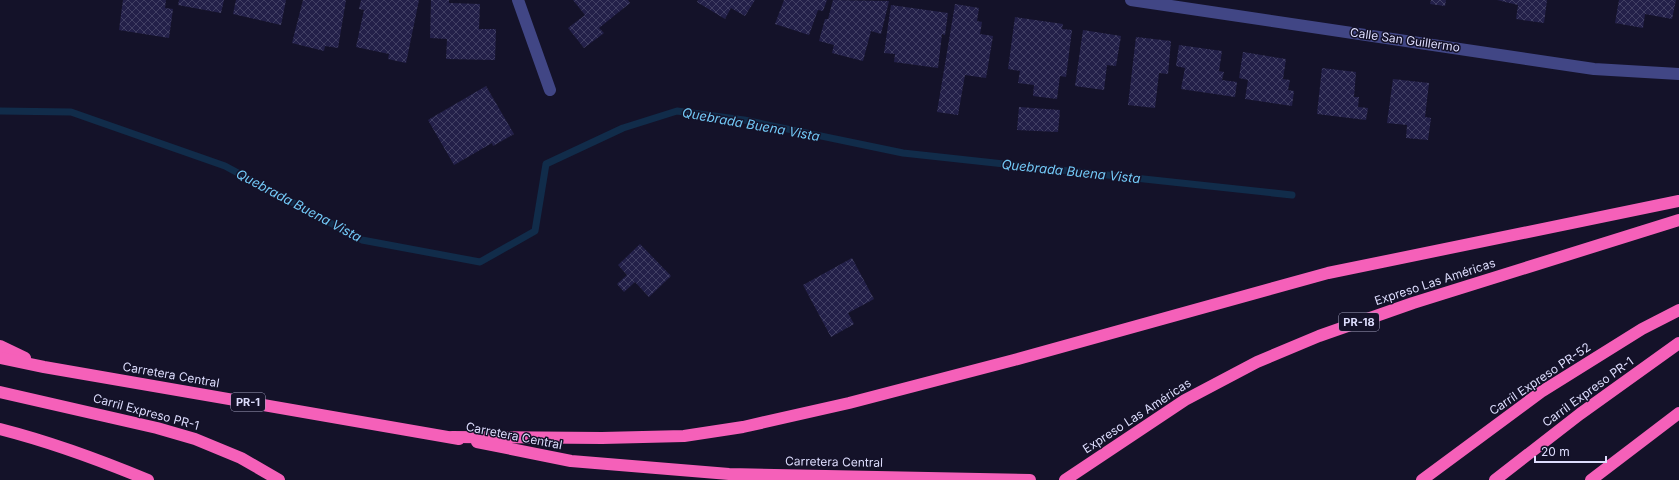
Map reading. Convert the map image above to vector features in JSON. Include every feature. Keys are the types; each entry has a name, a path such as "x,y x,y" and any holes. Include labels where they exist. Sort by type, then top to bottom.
{"highway":[{"path":"452,437 602,438 684,436 743,427 849,403 1014,360 1328,273 1679,201"},
{"name":"Expreso Las Américas","path":"1065,480 1185,400 1271,356 1319,336 1413,303 1679,220"},
{"name":"Carril Expreso PR-52","path":"1422,480 1541,392 1642,330 1679,310"},
{"name":"Carril Expreso PR-1","path":"1495,480 1580,414 1679,343"},
{"path":"0,346 44,367"},
{"name":"Carretera Central","path":"0,358 44,367 452,437 571,461 729,474 1030,480"},
{"name":"Carril Expreso PR-1","path":"0,392 157,428 195,439 241,458 278,480"},
{"path":"1591,480 1679,413"},
{"path":"0,429 38,439 108,463 148,480"}],"street":[{"path":"518,0 550,90"},
{"name":"Calle San Guillermo","path":"1131,0 1594,69 1679,74"}],"building":[{"path":"123,0 166,0 165,8 173,9 169,38 119,30"},
{"path":"179,0 224,0 221,13 178,5"},
{"path":"236,0 286,0 281,25 233,14"},
{"path":"303,0 346,0 338,48 325,46 324,51 292,43"},
{"path":"361,0 419,0 406,63 388,59 389,54 356,47 364,10 359,9"},
{"path":"431,0 449,0 449,3 480,4 479,29 496,29 495,60 446,59 447,39 430,38"},
{"path":"573,0 628,0 630,3 599,28 604,33 584,48 568,28 585,15"},
{"path":"698,0 755,0 745,16 731,8 725,19 697,2"},
{"path":"784,0 827,0 823,11 818,10 809,35 775,24"},
{"path":"833,0 889,1 881,34 871,31 863,61 832,53 834,45 819,41 825,19 828,19"},
{"path":"1431,0 1446,0 1445,6 1430,4"},
{"path":"1497,0 1547,0 1544,23 1516,19 1518,5"},
{"path":"1619,0 1676,0 1672,19 1645,14 1643,28 1615,23"},
{"path":"955,4 979,8 977,21 982,22 980,34 993,36 986,78 965,75 958,115 937,112"},
{"path":"891,5 948,13 945,35 942,34 938,68 894,62 895,54 884,53"},
{"path":"1015,17 1063,24 1062,29 1072,30 1066,77 1060,76 1057,99 1033,96 1034,85 1018,83 1020,71 1008,69"},
{"path":"1083,30 1121,36 1116,66 1107,65 1104,90 1075,86"},
{"path":"1136,37 1171,41 1168,74 1159,73 1155,108 1128,105"},
{"path":"1179,45 1222,51 1219,71 1224,72 1222,80 1237,82 1235,97 1181,89 1185,68 1176,66"},
{"path":"1243,52 1286,59 1283,79 1290,80 1288,90 1294,91 1292,106 1245,99 1248,80 1239,78"},
{"path":"1322,68 1356,72 1354,97 1359,97 1358,107 1368,108 1366,120 1317,114"},
{"path":"1393,79 1429,83 1425,117 1431,118 1428,140 1406,138 1407,125 1387,123"},
{"path":"486,86 514,134 493,146 492,143 454,165 428,120"},
{"path":"1019,107 1060,110 1058,132 1017,130"},
{"path":"640,244 671,276 649,297 635,282 624,292 617,284 627,275 618,265"},
{"path":"852,258 874,299 848,313 854,324 831,337 803,285"}],"waterway":[{"name":"Quebrada Buena Vista","path":"0,111 71,112 225,166 362,240 480,262 535,231 546,164 623,128 677,111 744,120 903,153 1292,195"}]}
